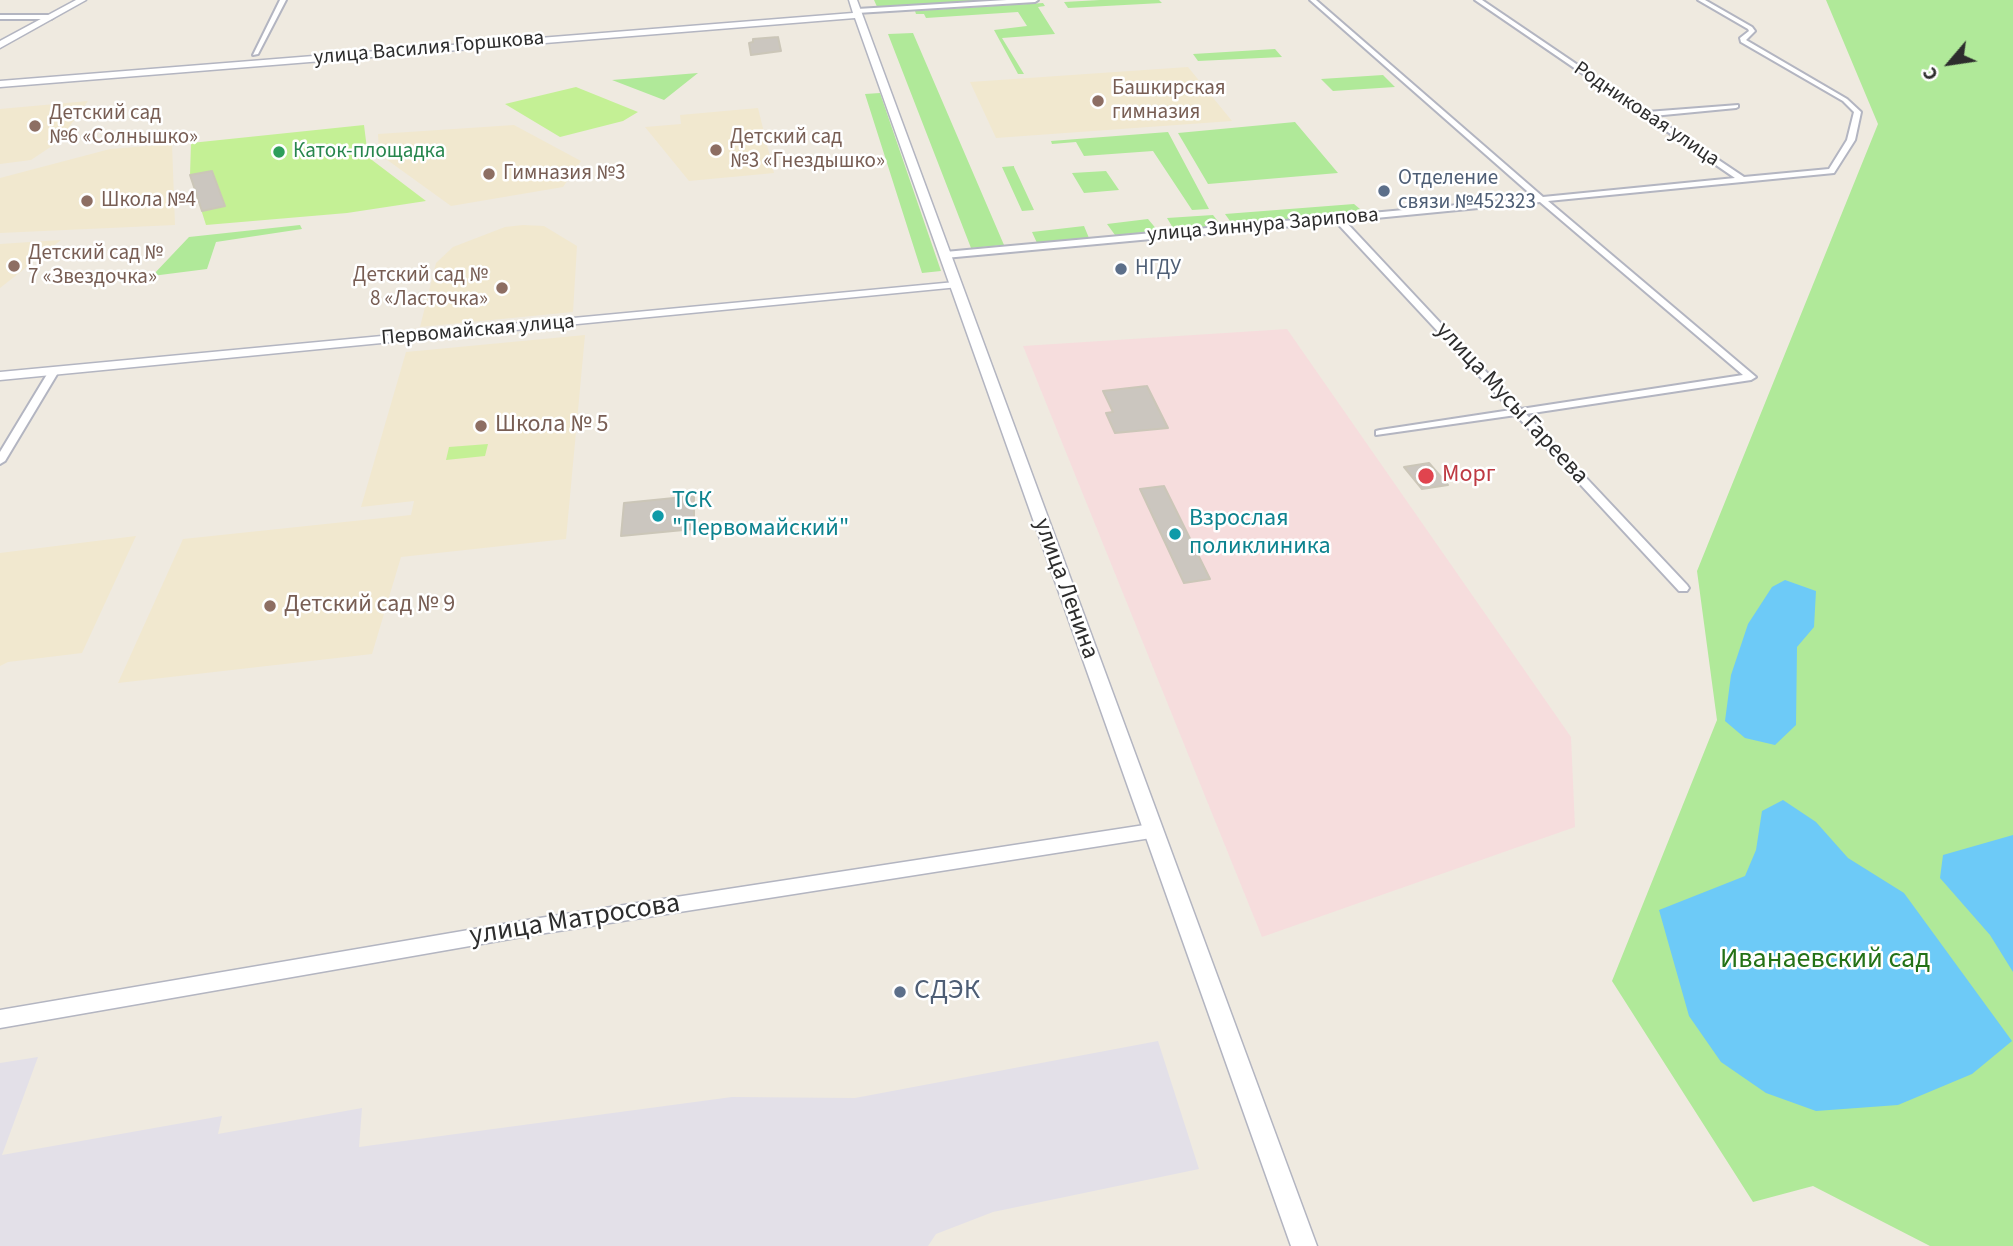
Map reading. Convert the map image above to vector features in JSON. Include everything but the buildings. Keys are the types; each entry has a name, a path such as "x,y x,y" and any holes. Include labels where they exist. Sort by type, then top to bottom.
{"main road":[{"path":"0,45 82,0"},
{"name":"улица Василия Горшкова","path":"0,84 856,9"},
{"name":"улица Ленина","path":"856,9 1151,831 1304,1246"},
{"name":"улица Василия Горшкова","path":"0,74 255,54 531,37"}],"street":[{"path":"255,54 283,0"},
{"path":"856,9 1035,0"},
{"path":"1313,0 1542,200 1751,377 1520,414 1380,433"},
{"name":"Родниковая улица","path":"1478,0 1742,180"},
{"name":"улица Зиннура Зарипова","path":"945,255 1339,220 1831,171 1851,140 1858,112 1845,100 1744,41 1743,38 1752,32 1750,28 1700,0"},
{"path":"0,17 51,17"},
{"path":"1646,114 1736,106"},
{"name":"улица Мусы Гареева","path":"1339,220 1683,588"},
{"name":"Первомайская улица","path":"0,376 955,285"},
{"path":"0,461 54,371"},
{"name":"улица Матросова","path":"0,1019 546,925 1151,831"}],"shaded area":[{"name":"Башкирская гимназия","path":"1188,67 1232,121 996,138 970,82"},
{"name":"Детский сад №6 «Солнышко»","path":"88,101 58,142 31,160 0,164 0,109"},
{"name":"Детский сад №3 «Гнездышко»","path":"758,108 774,173 689,181 645,127 681,124 680,115"},
{"name":"Гимназия №3","path":"514,125 581,161 563,187 451,206 379,154 378,134"},
{"name":"Школа №4","path":"172,144 175,225 0,233 0,178 110,149"},
{"name":"Детский сад № 8 «Ласточка»","path":"544,226 577,246 573,312 420,327 436,263 453,247 505,227"},
{"name":"Детский сад № 7 «Звездочка»","path":"61,240 0,288 0,244"},
{"path":"1287,329 1571,737 1575,827 1262,937 1023,346"},
{"path":"585,335 566,539 401,557 372,654 118,683 183,539 411,515 414,501 361,507 406,352"},
{"path":"136,536 82,653 8,662 0,666 0,553"},
{"path":"1158,1041 1199,1169 993,1212 936,1234 928,1246 0,1246 0,1063 38,1057 2,1155 222,1116 218,1134 362,1108 359,1147 732,1097 855,1098"}],"green space":[{"path":"874,0 1007,0 878,9"},
{"path":"1159,0 1162,3 1068,8 1064,2"},
{"name":"Иванаевский сад","path":"1826,0 2013,0 2013,1246 1930,1246 1813,1186 1753,1202 1612,981 1717,720 1697,571 1878,124"},
{"path":"1043,3 1045,6 1038,7 1055,34 1002,38 1024,74 1018,74 994,30 1027,26 1018,12 926,18 924,14 916,14 915,11"},
{"path":"913,33 1004,245 971,248 888,34"},
{"path":"1275,49 1282,57 1198,61 1193,54"},
{"path":"698,73 664,100 612,80"},
{"path":"1383,75 1395,87 1333,91 1321,79"},
{"path":"576,87 638,112 623,121 560,137 505,104"},
{"path":"880,93 941,271 922,273 865,94"},
{"path":"1295,122 1338,173 1208,184 1178,133"},
{"path":"364,125 368,157 426,201 347,213 206,225 190,175 191,143"},
{"path":"1168,132 1209,209 1192,210 1153,151 1084,156 1076,142 1052,144 1051,141"},
{"path":"1014,166 1034,210 1022,211 1002,167"},
{"path":"1106,171 1119,190 1084,193 1072,173"},
{"path":"1354,204 1366,214 1235,228 1225,214"},
{"path":"1213,215 1223,228 1176,233 1167,218"},
{"path":"1148,219 1158,231 1115,235 1107,224"},
{"path":"300,225 302,229 216,242 207,269 152,276 189,237"},
{"path":"1084,226 1089,238 1037,243 1032,232"},
{"path":"488,444 485,456 446,460 449,447"}],"water":[{"path":"1785,580 1816,591 1814,627 1797,647 1796,725 1775,745 1745,738 1725,721 1731,675 1748,624 1772,587"},
{"path":"1783,800 1816,822 1848,858 1904,893 2012,1041 1972,1074 1898,1105 1816,1111 1766,1093 1721,1062 1689,1016 1659,910 1745,876 1756,850 1762,811"},
{"path":"2013,835 2013,972 1990,935 1940,878 1943,855"}],"place":[{"name":"Башкирская гимназия","path":"1098,101"},
{"name":"Детский сад №6 «Солнышко»","path":"35,126"},
{"name":"Детский сад №3 «Гнездышко»","path":"716,150"},
{"name":"Каток-площадка","path":"279,152"},
{"name":"Гимназия №3","path":"489,174"},
{"name":"Отделение связи №452323","path":"1384,191"},
{"name":"Школа №4","path":"87,201"},
{"name":"Детский сад № 7 «Звездочка»","path":"14,266"},
{"name":"НГДУ","path":"1121,269"},
{"name":"Детский сад № 8 «Ласточка»","path":"502,288"},
{"name":"Школа № 5","path":"481,426"},
{"name":"Морг","path":"1426,476"},
{"name":"ТСК \"Первомайский\"","path":"658,516"},
{"name":"Взрослая поликлиника","path":"1175,534"},
{"name":"Детский сад № 9","path":"270,606"},
{"name":"СДЭК","path":"900,992"}]}
